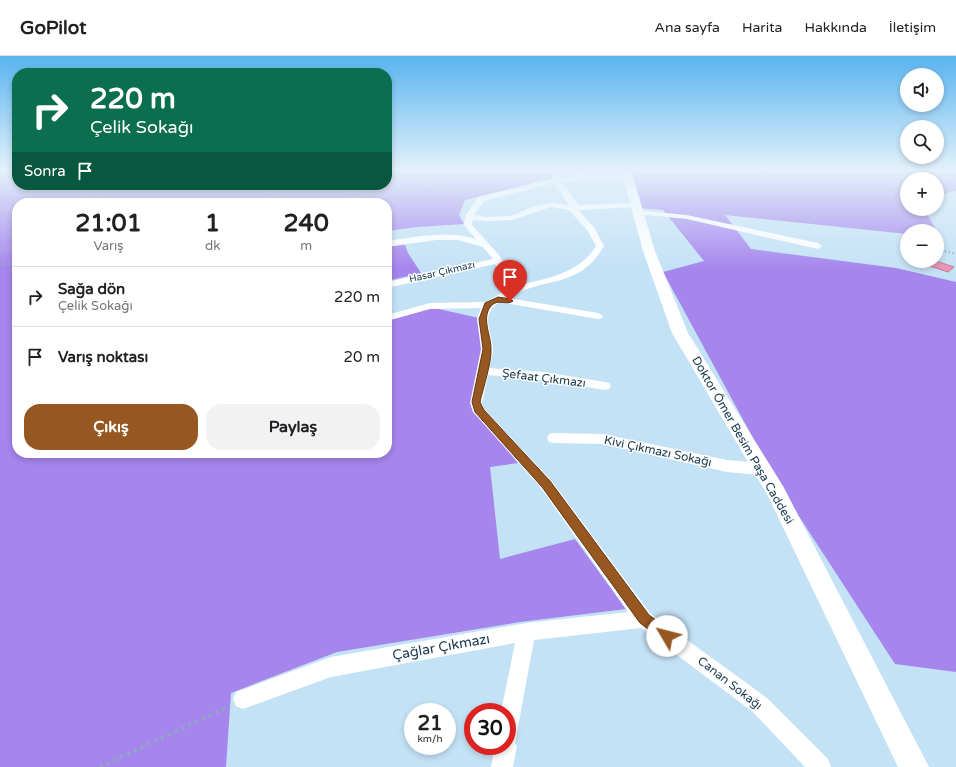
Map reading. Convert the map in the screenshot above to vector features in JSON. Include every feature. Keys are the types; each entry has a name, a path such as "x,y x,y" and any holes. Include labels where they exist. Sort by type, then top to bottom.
{"street":[{"path":"478,203 469,217 468,225 498,261 513,290"},
{"path":"572,208 573,203"},
{"name":"Doktor Ömer Besim Paşa Caddesi","path":"635,203 649,251 680,333 776,492 914,767"},
{"path":"469,217 487,219 512,218 531,210 551,205 572,208 637,209 687,217 818,246"},
{"path":"493,302 513,290 582,268 596,256 600,246 591,229 572,208"},
{"path":"392,243 404,240 460,237 486,245"},
{"name":"Hasar Çıkmazı","path":"392,284 498,261"},
{"path":"392,317 430,306 493,302 598,316"},
{"name":"Canan Sokağı","path":"493,302 482,319 487,349 476,402 480,412 546,484 644,619 760,705 820,767"},
{"name":"Şefaat Çıkmazı","path":"483,371 544,376 605,386"},
{"name":"Kivi Çıkmazı Sokağı","path":"554,438 603,439 727,466 762,469"},
{"name":"Çağlar Çıkmazı","path":"243,699 331,667 526,632 644,619"},
{"path":"513,703 526,632"},
{"path":"502,767 504,755"}],"path":[{"path":"0,208 12,208"},
{"path":"0,253 12,247"},
{"path":"944,251 956,254"},
{"path":"0,266 12,262"},
{"path":"100,767 243,699"}],"shaded area":[{"path":"0,203 12,203 12,458 392,458 392,318 430,307 479,318 484,349 471,406 518,463 490,467 500,559 575,539 626,609 520,622 337,652 231,693 226,767 0,767"},
{"path":"392,203 464,203 459,215 464,224 392,230"},
{"path":"636,203 900,203 900,216 928,216 933,224 900,224 900,233 725,215 751,249 896,268 956,282 956,672 895,664 778,484 663,272 704,261 663,210 637,208"},
{"path":"404,242 408,253 421,273 392,280 392,244"}],"building":[{"path":"944,264 954,267 948,272 936,268 944,268"}],"route":[{"path":"510,301 498,299 488,305 482,319 487,349 476,402 480,412 546,484 644,619 667,636"}]}
